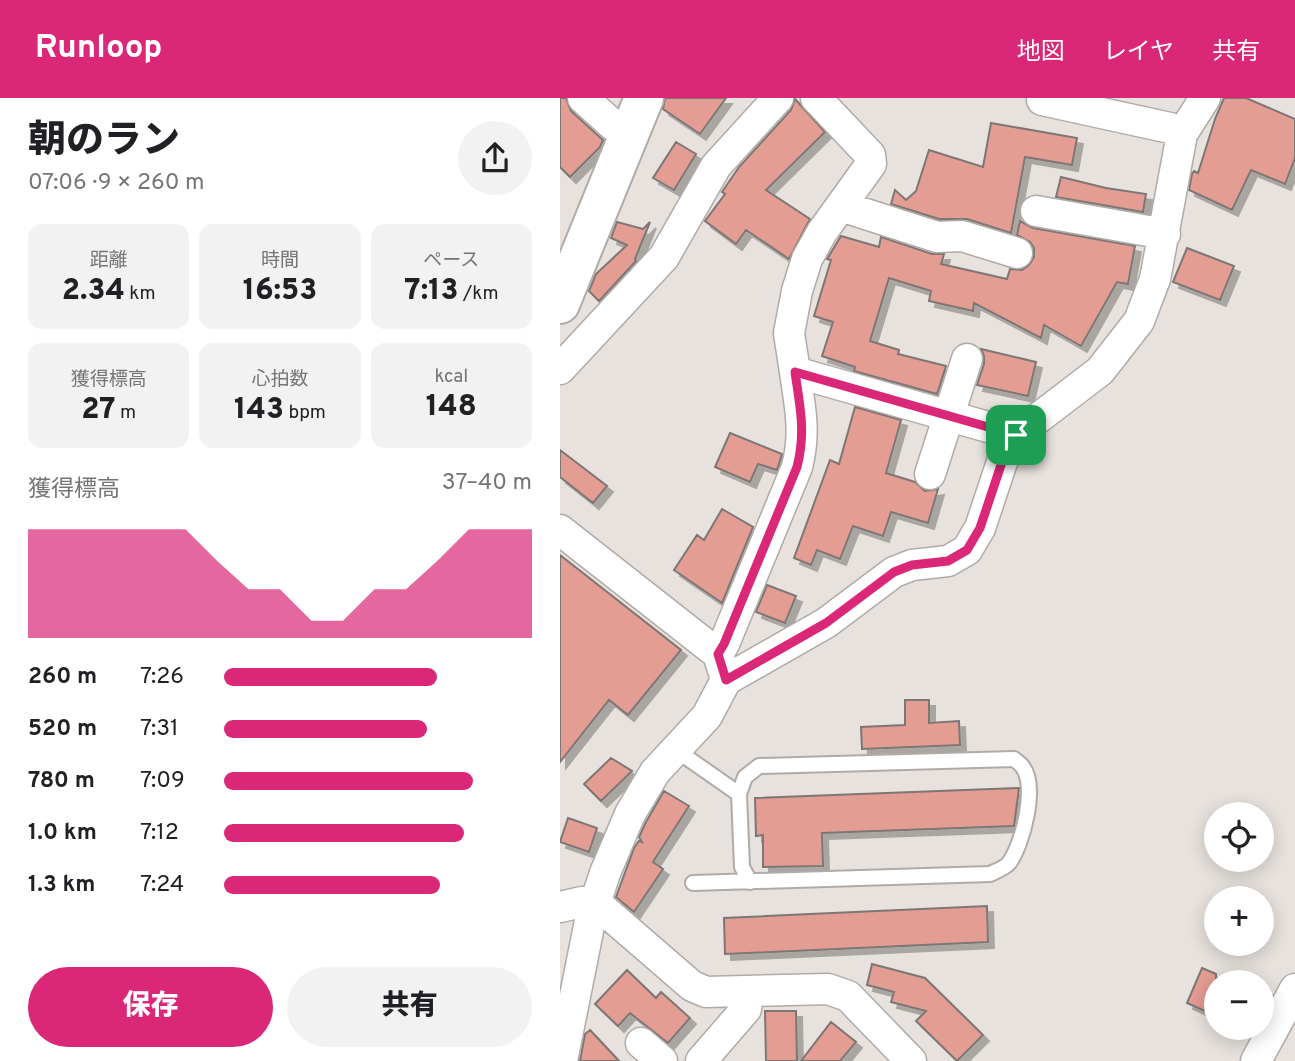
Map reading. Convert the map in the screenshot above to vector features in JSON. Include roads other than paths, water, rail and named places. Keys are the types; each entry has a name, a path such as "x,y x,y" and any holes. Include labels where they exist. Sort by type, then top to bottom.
{"street":[{"path":"583,98 613,125 629,135"},
{"path":"560,304 644,98"},
{"path":"560,369 664,257 716,166 778,98"},
{"path":"562,1061 594,909 605,873 630,814 655,772 707,716 722,667 729,631 800,457 803,423 789,334 797,291 807,259 822,232 871,164 870,155 816,98"},
{"path":"722,667 826,623 894,572 912,565 948,561 967,550 980,528 1002,462 1016,435 1100,371 1139,321 1155,279 1182,134 1205,98"},
{"path":"1042,100 1170,128 1182,134"},
{"path":"841,205 937,237 962,236 1017,253"},
{"path":"1036,211 1165,234"},
{"path":"930,474 967,359"},
{"path":"795,372 1016,435"},
{"path":"560,530 722,667"},
{"path":"560,907 582,902 692,986 706,992 828,989 848,996 911,1061"},
{"path":"560,923 594,909"},
{"path":"1256,1061 1295,989"},
{"path":"701,1061 747,1009 748,991"}],"lane":[{"path":"676,750 739,794"},
{"path":"693,883 750,882 990,874 1008,864 1023,834 1027,815 1028,780 1023,766 1013,759 760,766 745,777 739,794 742,867 750,882"}]}
